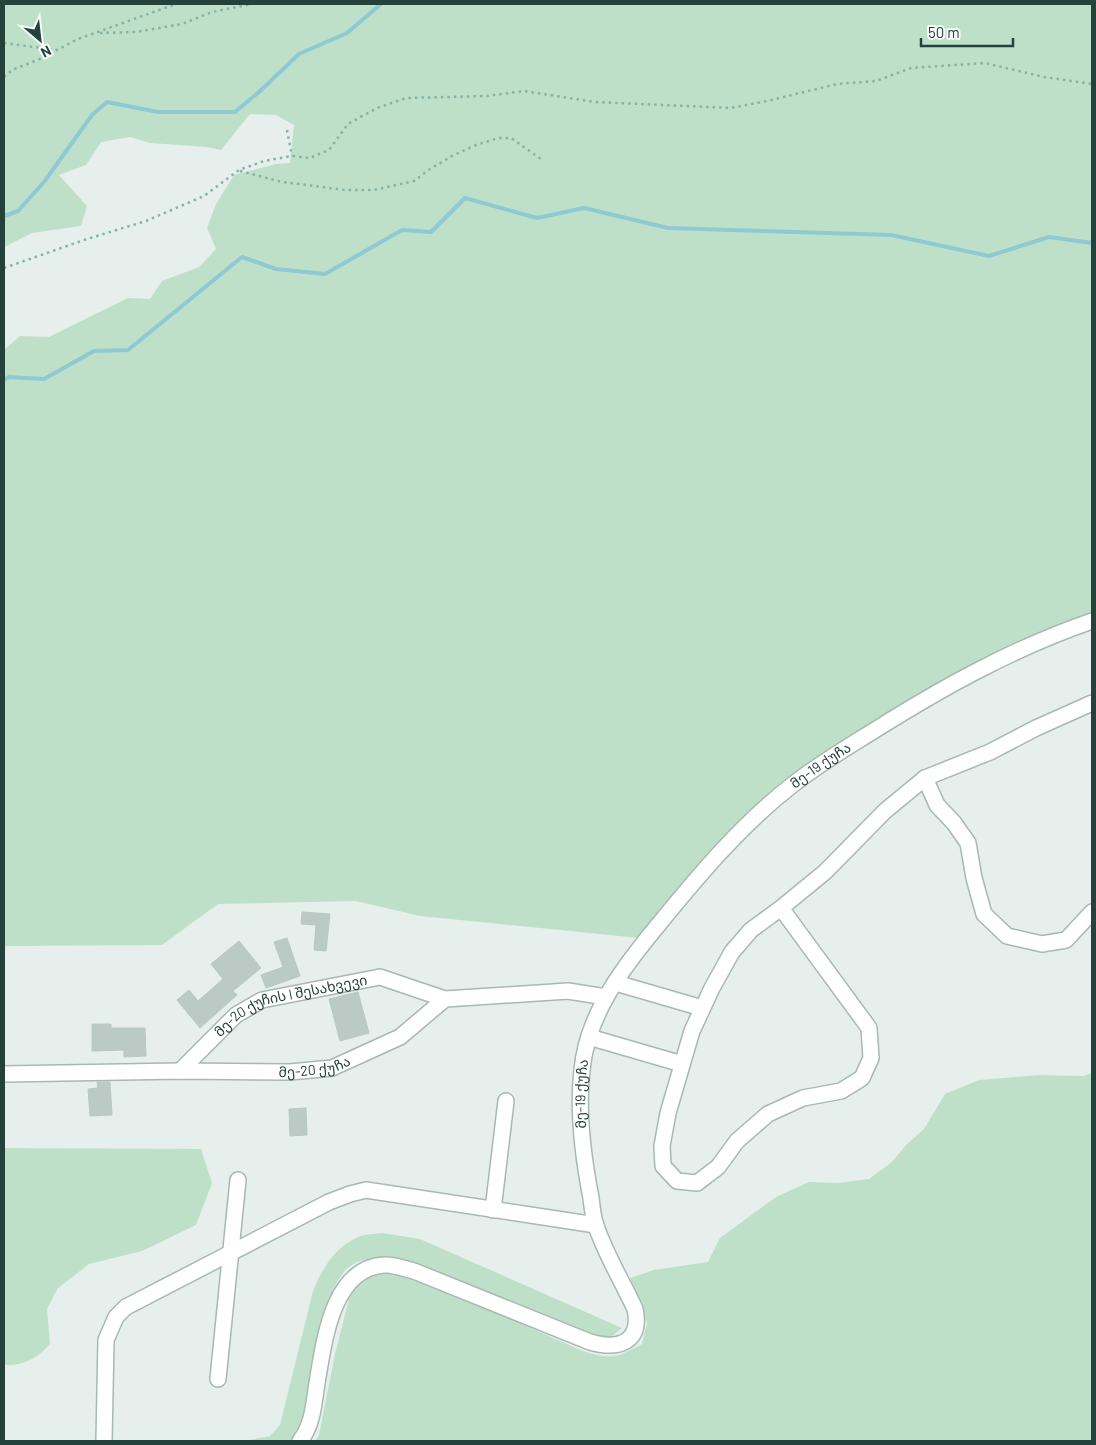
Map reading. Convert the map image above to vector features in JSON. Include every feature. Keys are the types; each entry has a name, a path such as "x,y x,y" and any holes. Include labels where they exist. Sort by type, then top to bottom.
{"street":[{"name":"მე-19 ქუჩა","path":"300,1441 310,1423 334,1308 345,1286 353,1276 367,1268 385,1264 414,1271 604,1346 620,1344 632,1336 637,1321 634,1309 596,1225 586,1172 580,1113 582,1068 594,1020 606,997 641,946 698,876 753,819 791,786 845,748 967,675 1015,650 1092,621"},
{"path":"781,908 869,1028 871,1058 862,1078 841,1091 804,1098 768,1114 737,1142 718,1167 697,1183 676,1181 663,1166 662,1146 668,1113 682,1064 702,1008 732,952 751,930 825,872 885,811 925,778 990,752 1036,728 1092,703"},
{"path":"925,778 937,805 954,823 968,843 974,878 984,914 1008,936 1042,944 1066,940 1092,912"},
{"name":"მე-20 ქუჩის I შესახვევი","path":"180,1071 236,1015 262,1000 380,977 444,999"},
{"path":"616,983 702,1008"},
{"path":"444,999 568,991 606,997"},
{"name":"მე-20 ქუჩა","path":"4,1074 180,1071 290,1072 332,1068 400,1037 444,999"},
{"path":"589,1037 682,1064"},
{"path":"493,1210 506,1101"},
{"path":"218,1379 238,1180"},
{"path":"104,1441 106,1340 116,1317 126,1307 329,1202 366,1190 596,1225"}],"path":[{"path":"4,77 12,70 78,40 176,4"},
{"path":"96,33 136,32 182,24 212,12 252,4"},
{"path":"4,43 58,50"},
{"path":"4,268 87,238 146,221 204,196 239,170 264,160 292,156 310,158 329,150 348,124 377,108 406,98 487,96 524,92 595,102 731,108 837,84 876,81 911,68 985,63 1044,77 1092,84"},
{"path":"287,130 292,156"},
{"path":"239,170 282,182 345,190 374,190 414,180 452,156 476,145 499,138 511,138 541,158"}],"green space":[{"path":"4,4 1092,4 1092,614 1022,640 966,668 780,783 708,855 639,938 420,916 356,901 218,904 162,945 4,946 4,350 20,336 49,337 128,298 150,299 162,281 199,267 216,249 207,228 216,204 234,175 276,164 290,163 294,125 276,115 250,114 221,150 207,147 150,143 130,137 101,142 86,165 59,175 87,206 81,226 32,233 4,247"},
{"path":"1092,1073 1092,1441 315,1441 319,1435 335,1354 351,1291 369,1275 382,1272 406,1274 583,1351 601,1356 620,1355 642,1344 647,1323 630,1278 654,1270 708,1262 720,1238 776,1197 809,1182 838,1183 869,1179 892,1162 906,1145 924,1129 945,1094 979,1080 1039,1075 1083,1076"},
{"path":"4,1148 201,1149 212,1183 196,1225 142,1251 89,1264 58,1288 47,1309 50,1344 30,1360 11,1365 4,1365"},
{"path":"382,1233 420,1239 622,1328 610,1338 595,1340 394,1257 359,1261 343,1273 333,1290 303,1421 293,1440 244,1441 270,1436 280,1425 313,1291 325,1267 336,1253 350,1241 361,1236"}],"building":[{"path":"302,912 330,914 326,951 314,950 316,925 301,924"},
{"path":"287,938 300,976 266,988 261,975 283,967 274,942"},
{"path":"239,941 261,968 233,991 237,995 200,1028 177,1000 189,990 198,1001 223,979 211,964"},
{"path":"358,992 369,1033 340,1041 329,999"},
{"path":"92,1024 111,1024 111,1028 145,1028 146,1056 124,1057 124,1050 92,1051"},
{"path":"97,1082 110,1082 112,1115 90,1116 88,1089 98,1088"},
{"path":"306,1108 307,1135 290,1136 289,1109"}],"waterway":[{"path":"4,216 18,211 44,182 92,115 107,102 158,112 235,112 299,54 347,33 381,4"},
{"path":"4,380 9,377 44,379 94,351 128,350 242,257 276,269 325,274 402,230 431,232 465,198 537,218 584,208 668,228 891,235 989,256 1049,237 1092,243"}]}
